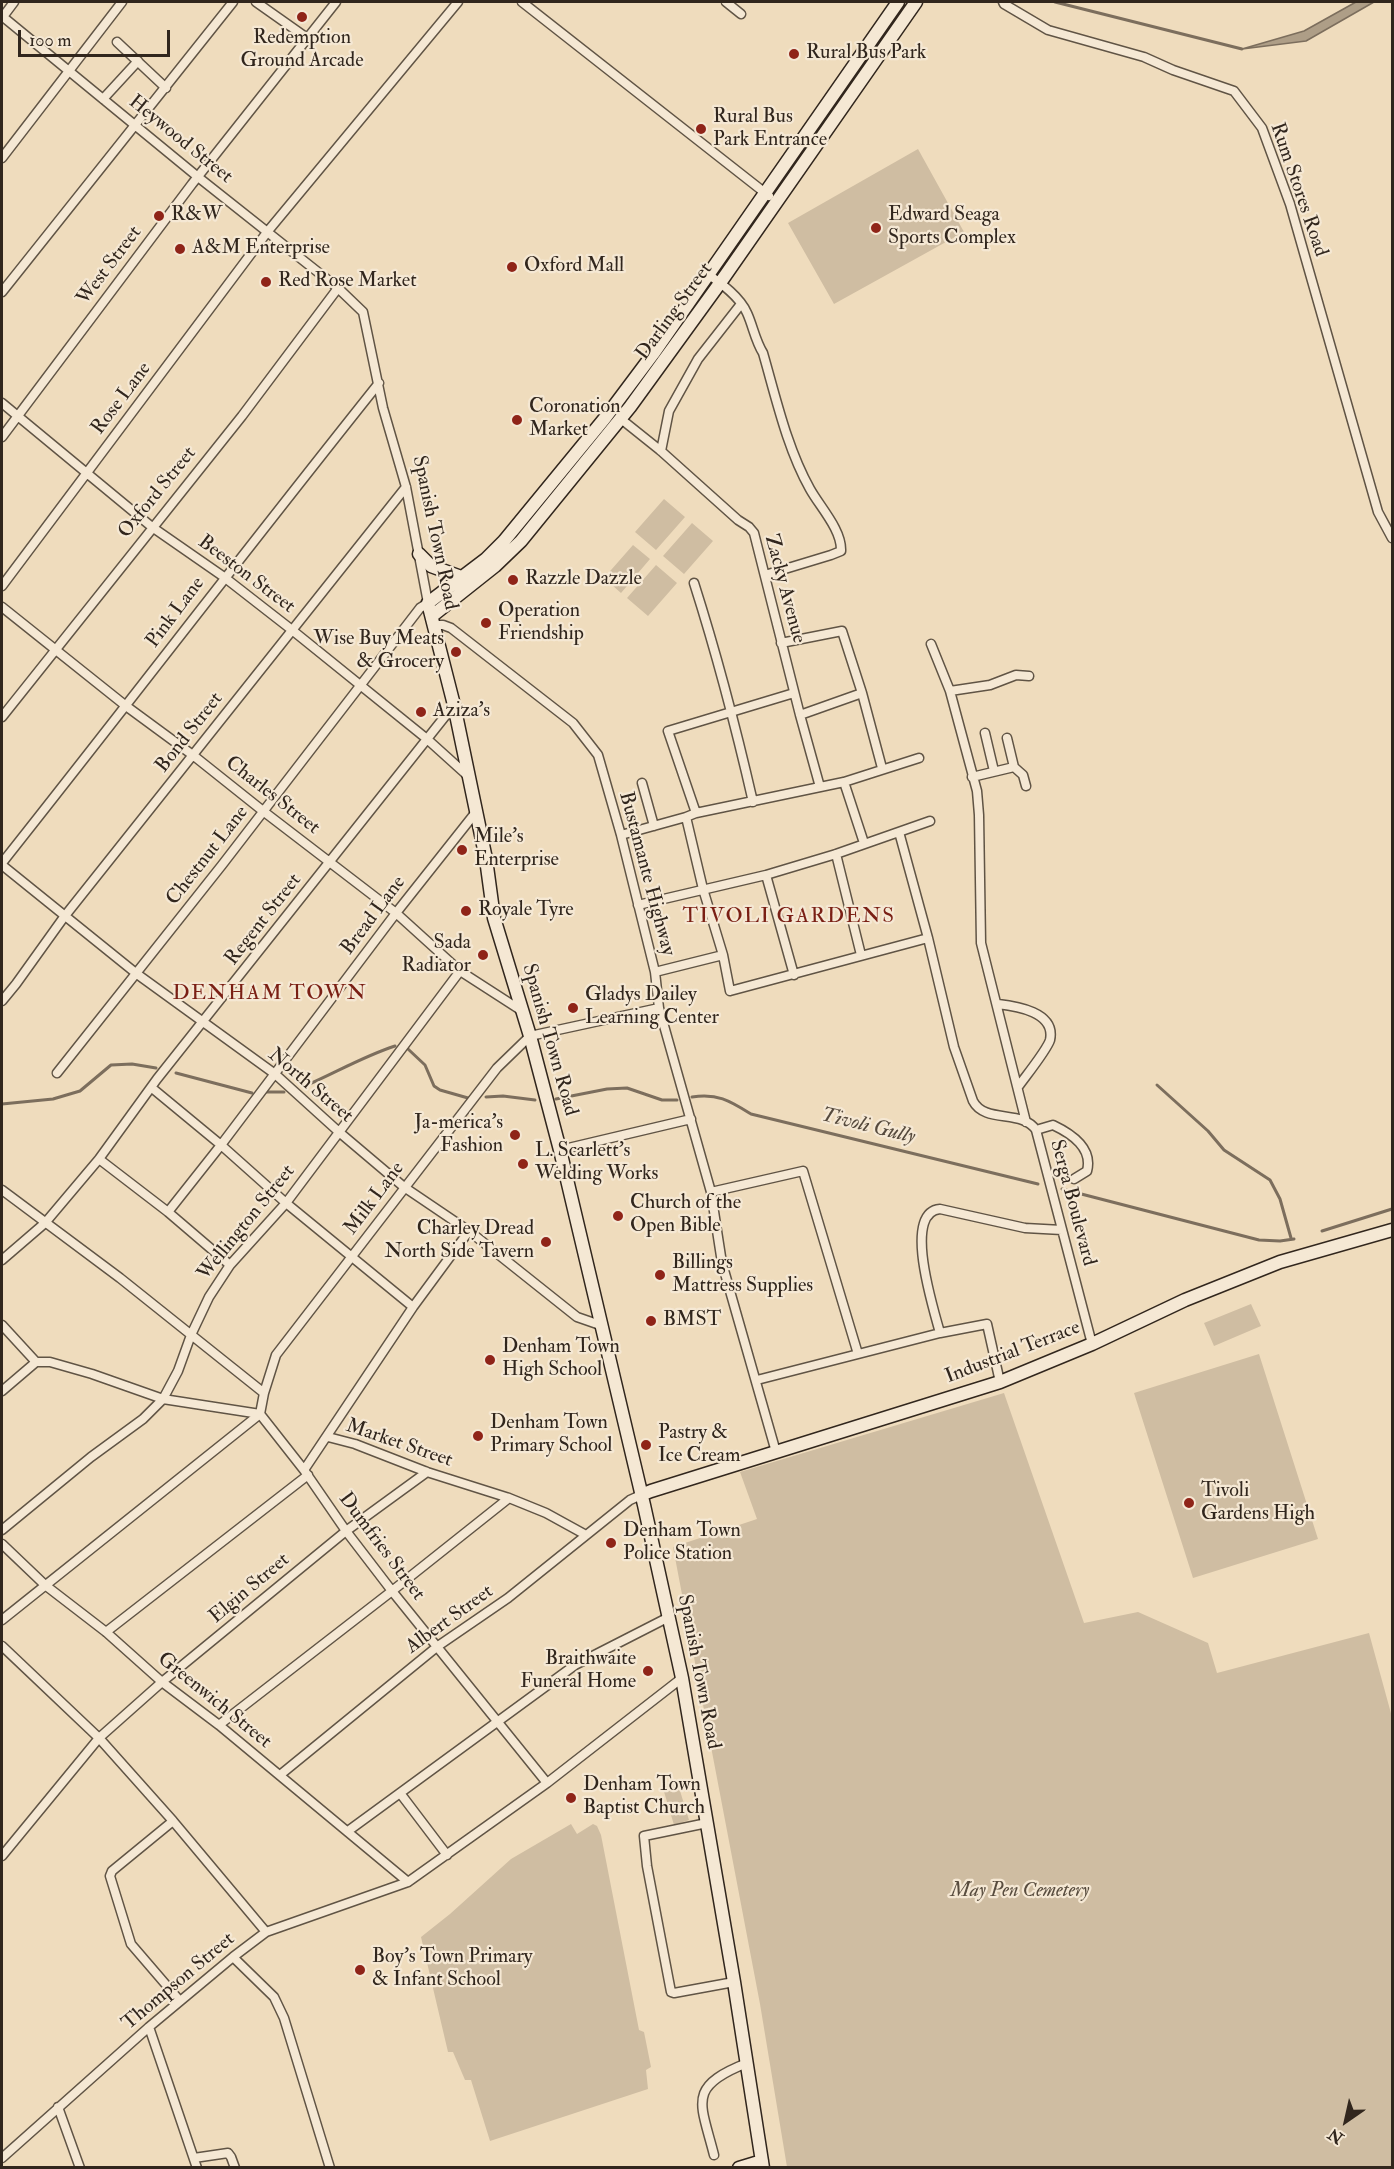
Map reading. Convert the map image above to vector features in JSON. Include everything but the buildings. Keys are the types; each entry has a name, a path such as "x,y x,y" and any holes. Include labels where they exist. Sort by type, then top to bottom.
{"street":[{"path":"2,17 14,2"},
{"path":"2,158 122,2"},
{"path":"2,292 233,2"},
{"path":"256,2 307,38"},
{"name":"West Street","path":"2,437 198,177 336,2"},
{"name":"Rose Lane","path":"2,586 268,231 458,2"},
{"path":"522,2 777,201"},
{"path":"726,2 741,14"},
{"path":"887,45 875,36 898,2"},
{"name":"Darling Street","path":"433,621 506,558 621,419 720,283 916,2"},
{"name":"Rum Stores Road","path":"1003,2 1048,30 1144,57 1173,70 1234,91 1262,128 1290,204 1378,512 1392,537"},
{"name":"Heywood Street","path":"2,17 338,288"},
{"name":"Darling Street","path":"428,603 495,551 605,418 709,275 875,36"},
{"path":"117,42 166,88"},
{"path":"103,99 138,61"},
{"path":"709,275 746,310 757,344 763,353 790,443 809,488 837,532 842,545 841,551 831,555 765,574"},
{"name":"Spanish Town Road","path":"338,288 363,312 383,408 406,487 428,603 454,705 486,859 494,918 530,1036 560,1150 669,1617 682,1678 763,2164"},
{"name":"Oxford Street","path":"2,717 242,416 338,288"},
{"path":"661,451 669,411 698,358 741,304"},
{"name":"Pink Lane","path":"2,864 224,577 379,383"},
{"name":"Beeston Street","path":"2,403 152,527 224,577 292,630 427,739 468,777"},
{"name":"Zacky Avenue","path":"621,419 754,533 820,787"},
{"name":"Bond Street","path":"2,1001 64,917 406,487"},
{"path":"419,554 432,566 461,577"},
{"path":"694,584 732,713 753,802"},
{"name":"Chestnut Lane","path":"57,1073 137,974 420,608 428,603"},
{"name":"Charles Street","path":"2,607 126,706 396,913 460,970 522,1011"},
{"name":"Bustamante Highway","path":"433,621 451,628 573,723 598,755 621,835 655,972 659,1008 711,1192 722,1263 776,1452"},
{"path":"781,643 842,631 862,693 882,768"},
{"path":"931,644 950,690 977,791 981,943 1026,1122"},
{"path":"950,690 990,685 1016,675 1029,676"},
{"path":"696,813 668,731 794,693"},
{"path":"800,715 862,693"},
{"name":"Regent Street","path":"2,1260 45,1223 99,1159 157,1079 203,1024 454,705"},
{"path":"985,733 994,771"},
{"path":"1007,738 1014,767 1023,775 1026,786"},
{"path":"621,835 696,813 844,782 919,758"},
{"path":"972,777 1014,767"},
{"path":"844,782 864,843"},
{"path":"642,783 654,826"},
{"name":"Bread Lane","path":"168,1212 476,812"},
{"path":"686,817 730,991 928,938"},
{"path":"638,905 766,875 836,855 930,821"},
{"name":"Serga Boulevard","path":"899,832 928,938 954,1047 976,1107 983,1112 1026,1122 1036,1130 1092,1344"},
{"path":"836,855 861,955"},
{"name":"North Street","path":"2,864 64,917 137,974 275,1074 404,1187 469,1231 577,1317 600,1325"},
{"path":"766,875 794,975"},
{"path":"655,972 723,956"},
{"name":"Wellington Street","path":"2,1530 91,1457 143,1419 163,1399 178,1371 209,1296 230,1265 286,1203 460,970"},
{"path":"998,1004 1028,1009 1041,1017 1050,1030 1050,1041 1018,1087"},
{"path":"530,1036 659,1008"},
{"name":"Milk Lane","path":"264,1393 276,1355 497,1068 530,1036"},
{"path":"152,1088 221,1144 286,1203 413,1307"},
{"path":"560,1150 691,1119"},
{"path":"1036,1130 1053,1125 1065,1131 1084,1147 1089,1163 1087,1171 1074,1179"},
{"path":"99,1159 168,1212 230,1265"},
{"path":"711,1192 803,1171 858,1354"},
{"path":"2,1190 120,1278 264,1393 260,1414 2,1620"},
{"path":"940,1334 923,1262 921,1231 927,1214 932,1209 1025,1228 1062,1230"},
{"name":"Industrial Terrace","path":"641,1495 1000,1382 1092,1344 1185,1300 1280,1262 1392,1230"},
{"path":"328,1437 413,1307 469,1231"},
{"path":"757,1380 987,1324 1000,1382"},
{"path":"2,1325 36,1362"},
{"path":"2,1390 36,1362 50,1362 163,1399 260,1414 306,1473"},
{"name":"Market Street","path":"106,1632 306,1473 328,1437 355,1444 427,1472 509,1498 546,1513 586,1535"},
{"name":"Elgin Street","path":"2,1856 99,1738 162,1682 346,1531 427,1472"},
{"name":"Dumfries Street","path":"306,1473 346,1531 392,1591 547,1783"},
{"name":"Albert Street","path":"280,1775 438,1646 508,1598 630,1500 641,1495"},
{"path":"219,1725 509,1498"},
{"name":"Greenwich Street","path":"2,1544 45,1585 106,1632 162,1682 219,1725 408,1882"},
{"path":"348,1831 574,1665 669,1617"},
{"path":"2,1646 99,1738 266,1932"},
{"name":"Thompson Street","path":"2,2158 149,2027 266,1932 408,1882 547,1783 682,1678"},
{"path":"400,1793 447,1855"},
{"path":"172,1821 112,1871 110,1876 131,1944 180,2001"},
{"path":"706,1823 644,1836 647,1866 670,1992 674,1994 734,1982"},
{"path":"233,1957 274,1997 284,2018 330,2168"},
{"path":"149,2027 197,2168"},
{"path":"714,2155 701,2103 703,2092 713,2081 747,2063"},
{"path":"58,2107 80,2168"},
{"path":"194,2158 228,2154 235,2168"},
{"path":"739,2168 763,2164"}],"green space":[{"name":"Edward Seaga Sports Complex","path":"918,149 964,232 834,304 788,223"},
{"path":"664,499 685,517 656,550 635,532"},
{"path":"692,523 713,541 684,574 663,556"},
{"path":"633,545 650,559 621,593 604,578"},
{"path":"656,565 677,583 648,616 627,598"},
{"path":"1251,1304 1261,1326 1214,1346 1204,1323"},
{"path":"1259,1354 1318,1539 1193,1578 1134,1393"},
{"name":"May Pen Cemetery","path":"1004,1393 1084,1623 1138,1612 1208,1643 1217,1673 1369,1633 1392,1717 1392,2167 787,2167 760,2004 673,1547 757,1519 740,1472"},
{"path":"677,1781 689,1820 674,1825 662,1785"},
{"path":"571,1824 577,1834 593,1824 597,1826 601,1835 639,2030 644,2032 651,2067 646,2070 648,2089 490,2141 471,2080 465,2080 453,2052 448,2052 421,1937 511,1859"}],"shaded area":[{"path":"1356,2 1374,2 1306,41 1242,49 1304,31"}],"waterway":[{"path":"1055,2 1242,49"},
{"name":"Tivoli Gully","path":"305,1086 395,1046"},
{"name":"Tivoli Gully","path":"408,1049 425,1065 434,1086 468,1098"},
{"name":"Tivoli Gully","path":"2,1104 53,1099 80,1091 111,1065 132,1064 156,1068"},
{"name":"Tivoli Gully","path":"176,1073 252,1093"},
{"path":"1157,1085 1208,1131 1224,1150 1270,1180 1280,1199 1291,1238"},
{"name":"Tivoli Gully","path":"556,1099 607,1089 627,1088 662,1100 677,1100"},
{"name":"Tivoli Gully","path":"267,1092 284,1092"},
{"name":"Tivoli Gully","path":"486,1097 503,1096 535,1100"},
{"name":"Tivoli Gully","path":"692,1097 717,1097 751,1114 1038,1184"},
{"name":"Tivoli Gully","path":"1062,1189 1259,1240 1294,1239"},
{"name":"Tivoli Gully","path":"1322,1231 1392,1209"}],"place":[{"name":"Redemption Ground Arcade","path":"302,17"},
{"name":"Rural Bus Park","path":"794,54"},
{"name":"Rural Bus Park Entrance","path":"701,129"},
{"name":"R&W","path":"159,216"},
{"name":"Edward Seaga Sports Complex","path":"876,228"},
{"name":"A&M Enterprise","path":"180,249"},
{"name":"Oxford Mall","path":"512,267"},
{"name":"Red Rose Market","path":"266,282"},
{"name":"Coronation Market","path":"517,420"},
{"name":"Razzle Dazzle","path":"513,580"},
{"name":"Operation Friendship","path":"486,623"},
{"name":"Wise Buy Meats & Grocery","path":"456,652"},
{"name":"Aziza's","path":"421,712"},
{"name":"Mile's Enterprise","path":"462,850"},
{"name":"Royale Tyre","path":"466,911"},
{"name":"Sada Radiator","path":"483,955"},
{"name":"Gladys Dailey Learning Center","path":"573,1008"},
{"name":"Ja-merica's Fashion","path":"515,1135"},
{"name":"L. Scarlett's Welding Works","path":"523,1164"},
{"name":"Church of the Open Bible","path":"618,1216"},
{"name":"Charley Dread North Side Tavern","path":"546,1242"},
{"name":"Billings Mattress Supplies","path":"660,1275"},
{"name":"BMST","path":"651,1321"},
{"name":"Denham Town High School","path":"490,1360"},
{"name":"Denham Town Primary School","path":"478,1436"},
{"name":"Pastry & Ice Cream","path":"646,1445"},
{"name":"Tivoli Gardens High","path":"1189,1503"},
{"name":"Denham Town Police Station","path":"611,1543"},
{"name":"Braithwaite Funeral Home","path":"648,1671"},
{"name":"Denham Town Baptist Church","path":"571,1798"},
{"name":"Boy's Town Primary & Infant School","path":"360,1970"}],"district":[{"name":"TIVOLI GARDENS","path":"789,917"},
{"name":"DENHAM TOWN","path":"270,994"}]}
